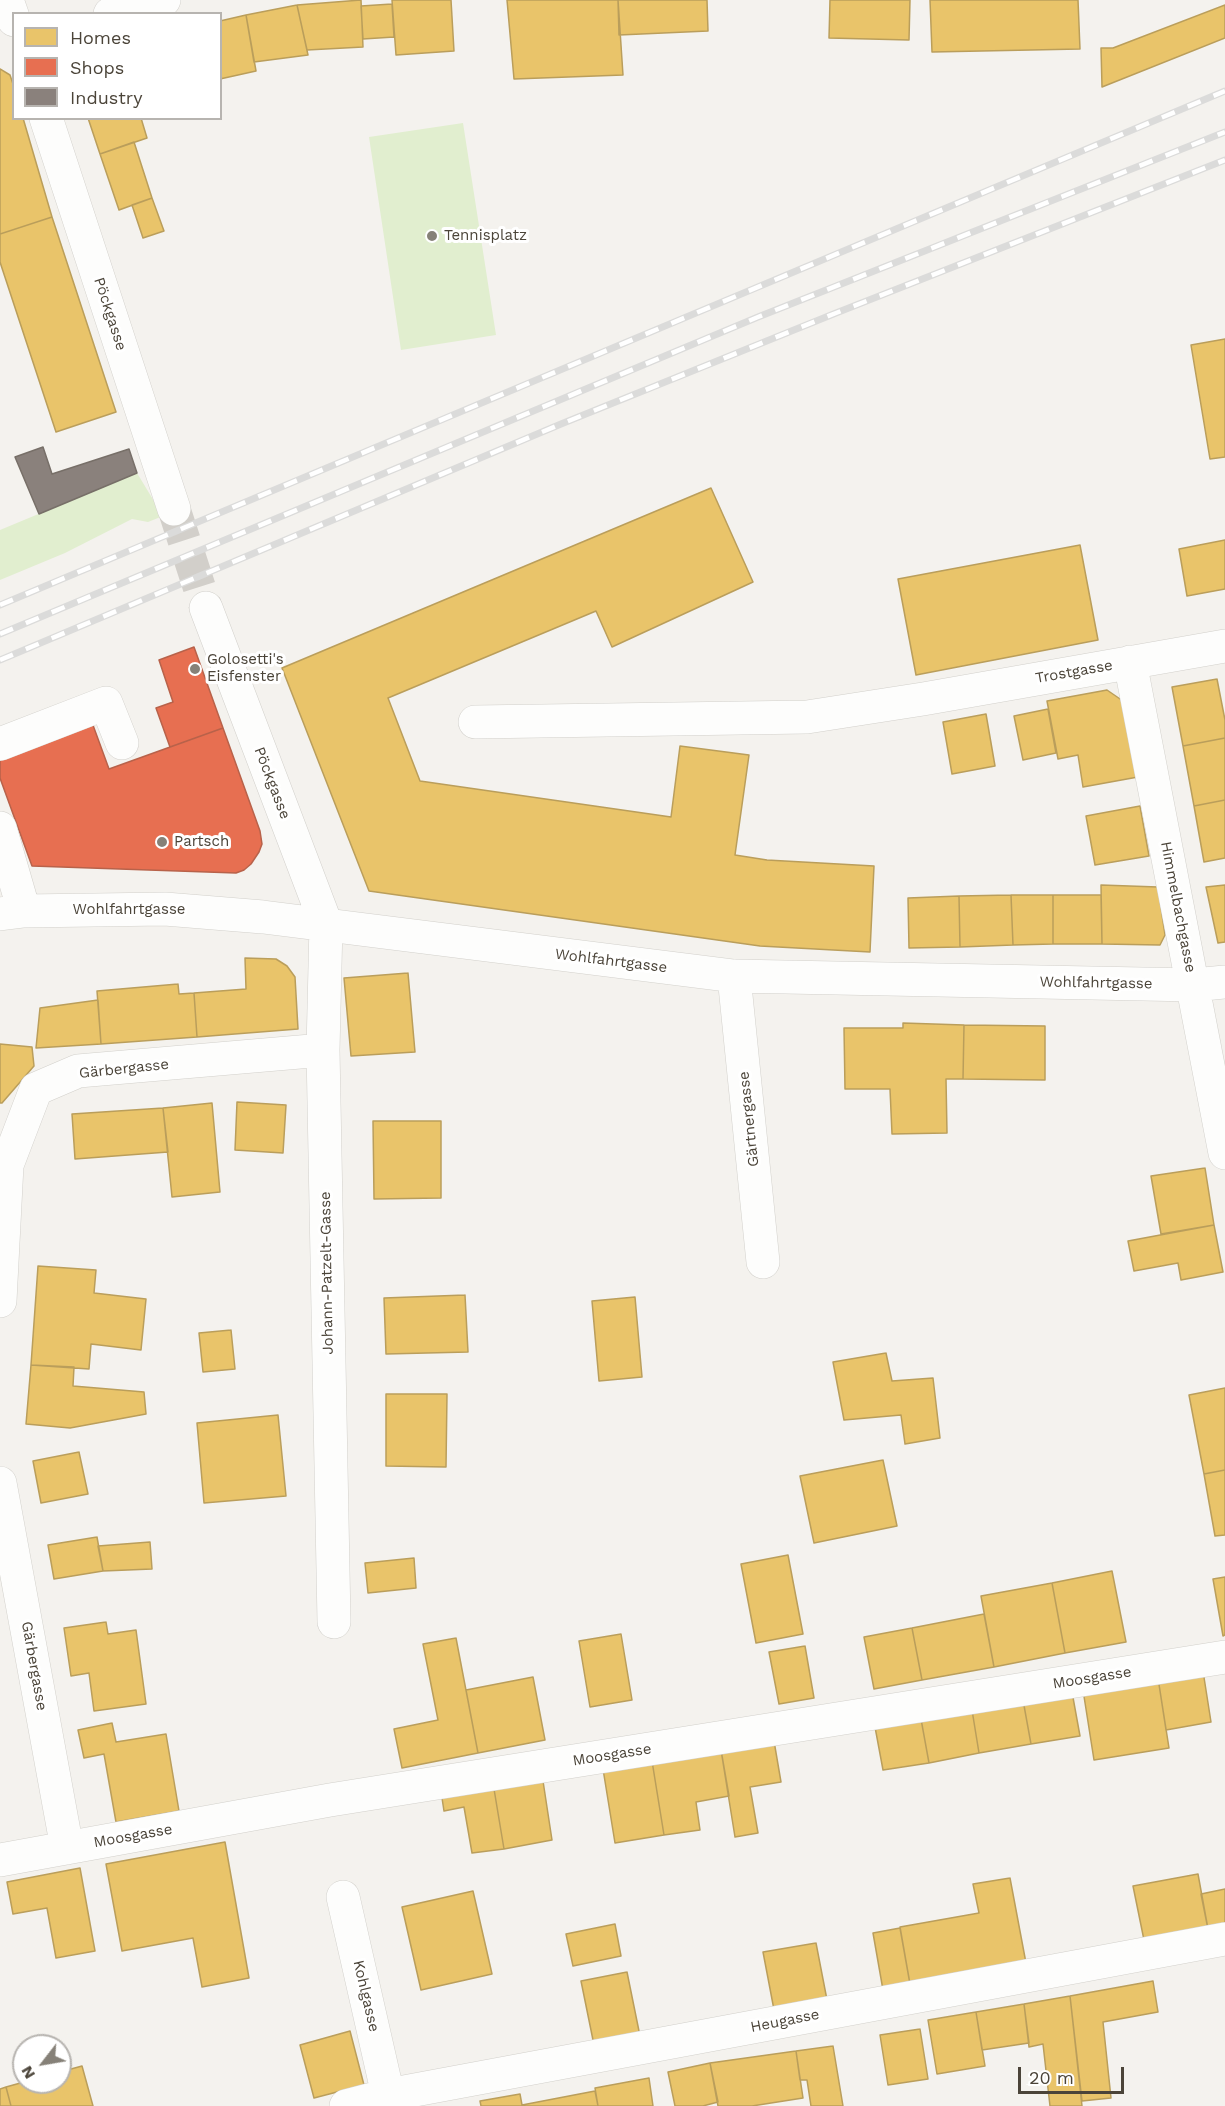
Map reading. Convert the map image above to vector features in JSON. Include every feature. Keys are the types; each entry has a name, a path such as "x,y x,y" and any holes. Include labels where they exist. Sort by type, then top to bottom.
{"street":[{"path":"7,0 12,14"},
{"path":"118,12 164,0"},
{"name":"Pöckgasse","path":"47,120 174,509"},
{"name":"Pöckgasse","path":"206,608 326,924"},
{"name":"Trostgasse","path":"475,722 807,717 1225,646"},
{"name":"Himmelbachgasse","path":"1130,662 1209,984 1225,1153"},
{"path":"0,744 106,703 122,743"},
{"path":"0,828 12,912"},
{"name":"Wohlfahrtgasse","path":"12,912 165,909 326,924 734,976 1209,984"},
{"name":"Johann-Patzelt-Gasse","path":"326,924 323,1050 333,1622"},
{"name":"Gärtnergasse","path":"734,976 763,1262"},
{"name":"Gärbergasse","path":"0,1301 7,1165 36,1089 78,1071 323,1050"},
{"name":"Gärbergasse","path":"0,1483 67,1848"},
{"name":"Moosgasse","path":"0,1860 354,1796 1225,1657"},
{"name":"Kohlgasse","path":"343,1897 388,2095"},
{"name":"Heugasse","path":"346,2106 388,2095 1225,1939"}],"green space":[{"name":"Tennisplatz","path":"463,123 496,335 401,350 369,137"},
{"path":"137,473 163,516 148,522 132,519 65,553 0,580 0,530"}],"building: Homes":[{"path":"361,0 363,47 307,50 297,5"},
{"path":"392,0 451,0 454,51 396,55"},
{"path":"507,0 618,0 623,75 514,79"},
{"path":"618,0 707,0 708,31 619,35"},
{"path":"830,0 910,0 909,40 829,38"},
{"path":"930,0 1078,0 1080,49 932,52"},
{"path":"392,4 394,37 363,39 361,6"},
{"path":"297,5 308,55 254,62 246,15"},
{"path":"1225,5 1225,38 1102,87 1101,48 1113,48"},
{"path":"246,15 256,71 222,79 222,21"},
{"path":"0,69 10,75 12,120 24,120 52,217 0,234"},
{"path":"89,120 142,120 147,138 100,154"},
{"path":"134,142 152,198 119,210 100,154"},
{"path":"152,198 164,231 143,238 132,205"},
{"path":"52,217 116,412 56,432 0,262 0,234"},
{"path":"1225,339 1225,457 1210,459 1191,345"},
{"path":"711,488 753,582 612,647 596,611 388,698 420,781 671,817 680,746 749,755 735,855 767,860 874,866 870,952 760,946 369,891 282,668"},
{"path":"1225,540 1225,589 1187,596 1179,549"},
{"path":"1080,545 1098,640 916,675 898,579"},
{"path":"1217,679 1225,720 1225,738 1183,746 1172,687"},
{"path":"1107,690 1123,701 1138,777 1083,787 1078,755 1058,759 1047,701"},
{"path":"1048,709 1056,753 1023,760 1014,716"},
{"path":"986,714 995,766 952,774 943,722"},
{"path":"1225,738 1225,800 1194,806 1183,746"},
{"path":"1225,800 1225,858 1204,862 1194,806"},
{"path":"1140,806 1149,856 1095,865 1086,816"},
{"path":"1101,885 1158,887 1165,935 1160,945 1102,944"},
{"path":"1225,885 1225,942 1218,943 1206,887"},
{"path":"1011,895 1053,895 1053,944 1013,945"},
{"path":"1011,895 1013,945 960,947 959,896"},
{"path":"1053,895 1101,895 1102,944 1053,944"},
{"path":"959,896 960,947 909,948 908,898"},
{"path":"245,958 276,959 287,966 295,977 298,1029 197,1037 194,993 246,989"},
{"path":"408,973 415,1052 351,1056 344,978"},
{"path":"178,984 179,994 194,993 197,1037 101,1044 97,991"},
{"path":"98,1000 101,1044 36,1048 40,1008"},
{"path":"903,1023 964,1025 963,1079 946,1079 947,1133 892,1134 890,1089 845,1089 844,1028 903,1028"},
{"path":"964,1025 1045,1026 1045,1080 963,1079"},
{"path":"0,1044 32,1047 34,1066 2,1103 0,1103"},
{"path":"237,1102 286,1105 283,1153 235,1150"},
{"path":"212,1103 220,1192 172,1197 163,1108"},
{"path":"163,1108 168,1152 75,1159 72,1114"},
{"path":"373,1121 441,1121 441,1198 374,1199"},
{"path":"1205,1168 1214,1225 1161,1234 1151,1176"},
{"path":"1214,1225 1223,1272 1181,1280 1178,1263 1134,1271 1128,1241"},
{"path":"38,1266 96,1270 94,1293 146,1299 141,1350 91,1344 89,1369 31,1365"},
{"path":"465,1295 468,1352 386,1354 384,1298"},
{"path":"635,1297 642,1377 599,1381 592,1301"},
{"path":"231,1330 235,1369 203,1372 199,1333"},
{"path":"886,1353 892,1381 933,1378 940,1438 905,1444 901,1415 844,1420 833,1362"},
{"path":"31,1365 74,1367 73,1386 144,1392 146,1414 70,1428 26,1424"},
{"path":"1225,1388 1225,1470 1204,1474 1189,1395"},
{"path":"386,1394 447,1394 446,1467 386,1466"},
{"path":"278,1415 286,1496 204,1503 197,1423"},
{"path":"79,1452 88,1494 41,1503 33,1461"},
{"path":"883,1460 897,1526 814,1543 800,1476"},
{"path":"1225,1470 1225,1535 1215,1536 1204,1474"},
{"path":"97,1537 103,1571 54,1579 48,1545"},
{"path":"150,1542 152,1569 103,1571 98,1546"},
{"path":"788,1555 803,1634 756,1643 741,1564"},
{"path":"414,1558 416,1588 368,1593 365,1563"},
{"path":"1112,1571 1126,1642 1065,1653 1052,1583"},
{"path":"1225,1577 1225,1635 1223,1636 1213,1579"},
{"path":"1052,1583 1065,1653 994,1667 981,1596"},
{"path":"984,1614 994,1667 922,1680 912,1628"},
{"path":"106,1622 108,1634 136,1630 146,1704 94,1711 89,1673 71,1676 64,1628"},
{"path":"912,1628 922,1680 874,1689 864,1637"},
{"path":"621,1634 632,1700 590,1707 579,1641"},
{"path":"456,1638 478,1753 402,1768 394,1729 438,1720 423,1644"},
{"path":"805,1646 814,1698 779,1704 769,1652"},
{"path":"1203,1671 1211,1722 1166,1730 1158,1678"},
{"path":"533,1677 545,1740 478,1753 466,1690"},
{"path":"1158,1678 1169,1748 1094,1760 1083,1690"},
{"path":"1072,1692 1080,1736 1031,1744 1023,1700"},
{"path":"1023,1700 1031,1744 979,1753 972,1710"},
{"path":"972,1710 979,1753 929,1763 921,1719"},
{"path":"921,1719 929,1763 883,1770 875,1727"},
{"path":"112,1723 116,1742 166,1734 179,1811 116,1822 104,1754 84,1758 78,1730"},
{"path":"774,1741 781,1782 750,1787 758,1833 735,1837 721,1750"},
{"path":"721,1750 729,1796 696,1802 700,1830 664,1835 652,1761"},
{"path":"652,1761 664,1835 615,1843 603,1769"},
{"path":"543,1781 552,1840 504,1849 494,1789"},
{"path":"494,1789 504,1849 472,1853 464,1807 444,1811 442,1798"},
{"path":"225,1842 249,1978 202,1987 193,1938 122,1951 106,1864"},
{"path":"80,1868 95,1951 56,1958 47,1908 13,1914 7,1882"},
{"path":"1198,1874 1208,1929 1144,1940 1133,1886"},
{"path":"1010,1878 1026,1963 910,1984 900,1927 979,1913 973,1884"},
{"path":"1225,1889 1225,1925 1208,1929 1201,1894"},
{"path":"473,1891 492,1974 421,1990 402,1907"},
{"path":"615,1924 621,1956 573,1966 566,1934"},
{"path":"900,1928 910,1984 883,1990 873,1933"},
{"path":"816,1943 828,2005 775,2015 763,1952"},
{"path":"627,1972 640,2036 594,2045 581,1981"},
{"path":"1153,1981 1158,2012 1103,2022 1111,2098 1082,2101 1070,1996"},
{"path":"1070,1996 1082,2106 1050,2106 1043,2044 1029,2047 1024,2004"},
{"path":"1024,2004 1029,2043 982,2050 976,2012"},
{"path":"976,2012 985,2066 937,2074 928,2020"},
{"path":"920,2029 928,2079 888,2085 880,2035"},
{"path":"350,2031 364,2085 314,2098 300,2045"},
{"path":"833,2046 843,2106 811,2106 807,2080 800,2080 796,2051"},
{"path":"796,2051 803,2098 752,2106 718,2106 710,2063"},
{"path":"710,2063 718,2102 703,2106 675,2106 668,2072"},
{"path":"82,2066 93,2106 11,2106 6,2087 12,2085 12,2094 72,2094 72,2069"},
{"path":"649,2078 653,2106 598,2106 595,2088"},
{"path":"6,2087 11,2106 0,2106 0,2089"},
{"path":"595,2091 598,2106 481,2106 480,2101 520,2094 522,2105"}],"building: Shops":[{"path":"194,647 223,728 170,747 156,708 173,702 159,660"},
{"path":"90,717 109,769 223,728 260,831 262,844 251,864 236,873 32,866 0,778 0,753"}],"building: Industry":[{"path":"43,447 52,474 129,449 137,473 39,514 15,457"}],"tunnel":[{"path":"174,509 206,608"}],"railway":[{"path":"0,605 1225,91"},
{"path":"0,634 758,317 1225,132"},
{"path":"0,660 561,424 1225,160"}],"place":[{"name":"Tennisplatz","path":"432,236"},
{"name":"Golosetti's Eisfenster","path":"195,669"},
{"name":"Partsch","path":"162,842"}]}
